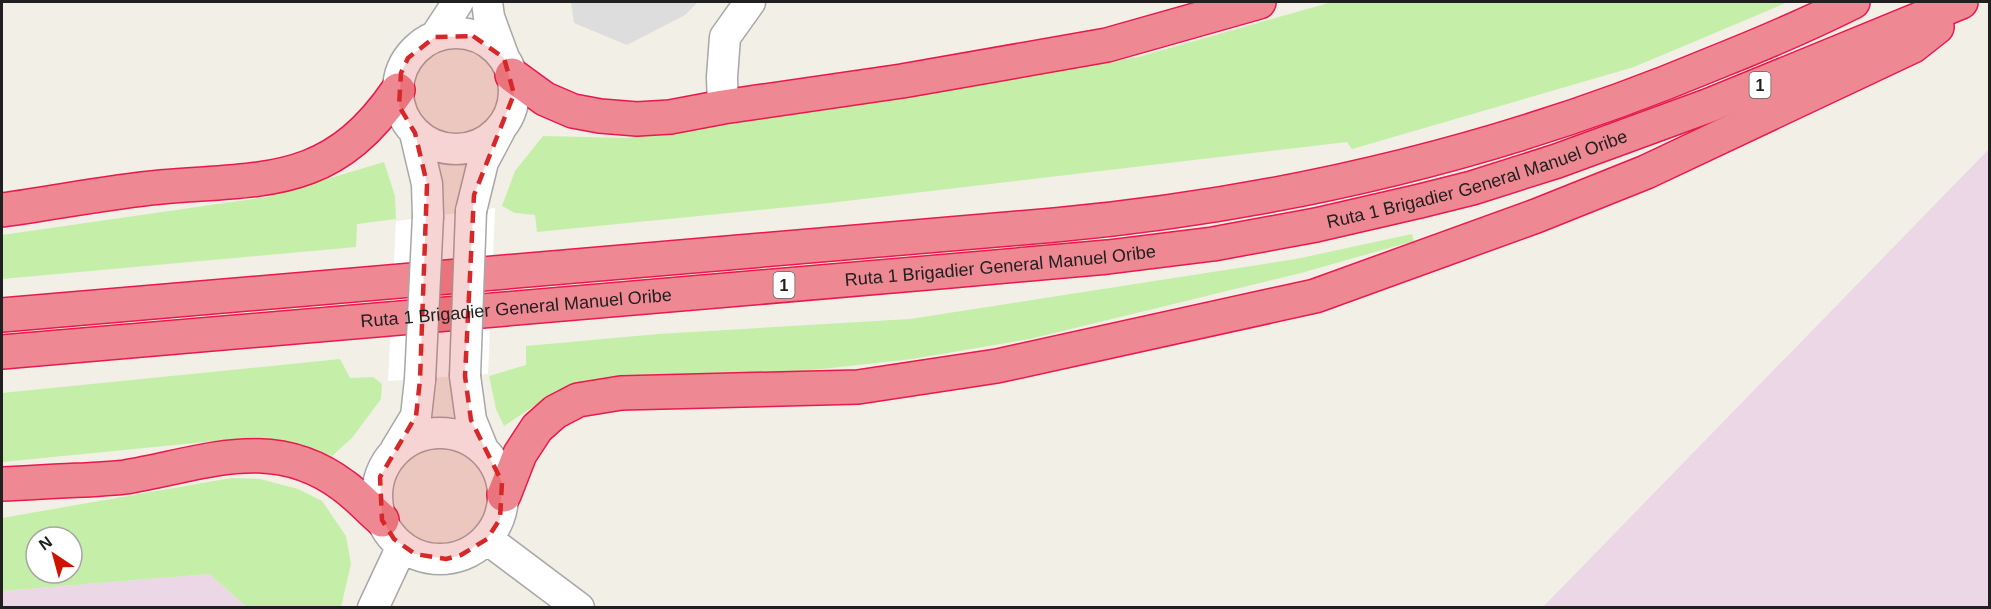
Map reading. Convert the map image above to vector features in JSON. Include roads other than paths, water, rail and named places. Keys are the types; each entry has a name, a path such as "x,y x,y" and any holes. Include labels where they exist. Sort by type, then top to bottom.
{"highway":[{"path":"508,67 545,99 573,111 637,119 670,117 902,81 1107,45 1259,2"},
{"name":"Ruta 1 Brigadier General Manuel Oribe","path":"2,315 1054,225 1120,219 1224,204 1331,184 1420,163 1535,130 1685,76 1853,2"},
{"name":"Ruta 1 Brigadier General Manuel Oribe","path":"2,352 1108,257 1213,244 1316,225 1472,188 1623,139 1961,2"},
{"path":"504,495 520,454 537,428 555,412 578,400 621,393 858,387 997,366 1315,296 1536,216 1646,172 1913,46 1969,2"},
{"path":"2,210 158,188 255,181 305,170 337,153 361,136 381,115 398,90"},
{"path":"2,484 122,478 235,456 271,456 303,464 344,486 382,520"}],"street":[{"path":"435,38 458,2"},
{"path":"415,133 427,184 428,216 420,380 416,416 386,463 380,477 377,491 378,506 382,520 394,539 402,546 415,554 446,559 468,552 487,539 500,519 504,495 498,469 482,447 471,420 465,376 471,211 483,162 509,113 514,94 508,67 489,17 487,2"},
{"path":"723,107 722,77 725,37 750,2"},
{"path":"500,129 485,141 468,148 449,149 431,144 415,133 406,120 399,106 398,90 401,73 408,58 420,46 435,38 454,33 473,36 490,44 508,67"},
{"path":"395,451 414,438 438,432 461,436 482,447"},
{"path":"487,539 579,608"},
{"path":"373,608 402,546"}]}
